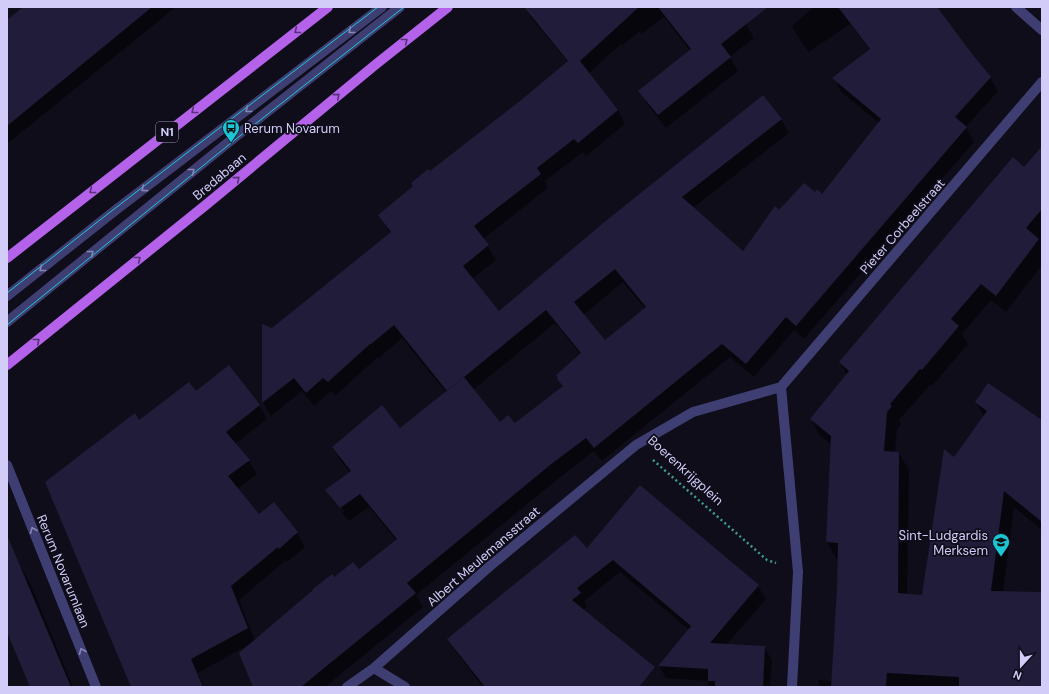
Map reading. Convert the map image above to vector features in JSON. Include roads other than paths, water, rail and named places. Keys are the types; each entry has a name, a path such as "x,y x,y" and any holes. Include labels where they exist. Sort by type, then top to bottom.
{"main road":[{"name":"N1","path":"7,258 328,7"},
{"name":"Bredabaan","path":"7,365 448,7"}],"street":[{"path":"7,296 117,209 382,7"},
{"path":"7,322 230,141 400,7"},
{"path":"1016,7 1042,30"},
{"name":"Pieter Corbeelstraat","path":"781,387 1042,82"},
{"path":"781,387 798,572 792,687"},
{"name":"Boerenkrijgplein","path":"636,445 693,412 781,387"},
{"name":"Albert Meulemansstraat","path":"347,687 374,668 490,566 636,445"},
{"name":"Rerum Novarumlaan","path":"7,465 96,687"},
{"path":"374,668 405,687"}],"tram line":[{"path":"7,293 145,185 378,7"},
{"path":"7,325 231,143 404,7"}],"place":[{"name":"Rerum Novarum","path":"231,143"},
{"name":"Sint-Ludgardis Merksem","path":"1001,557"}]}
